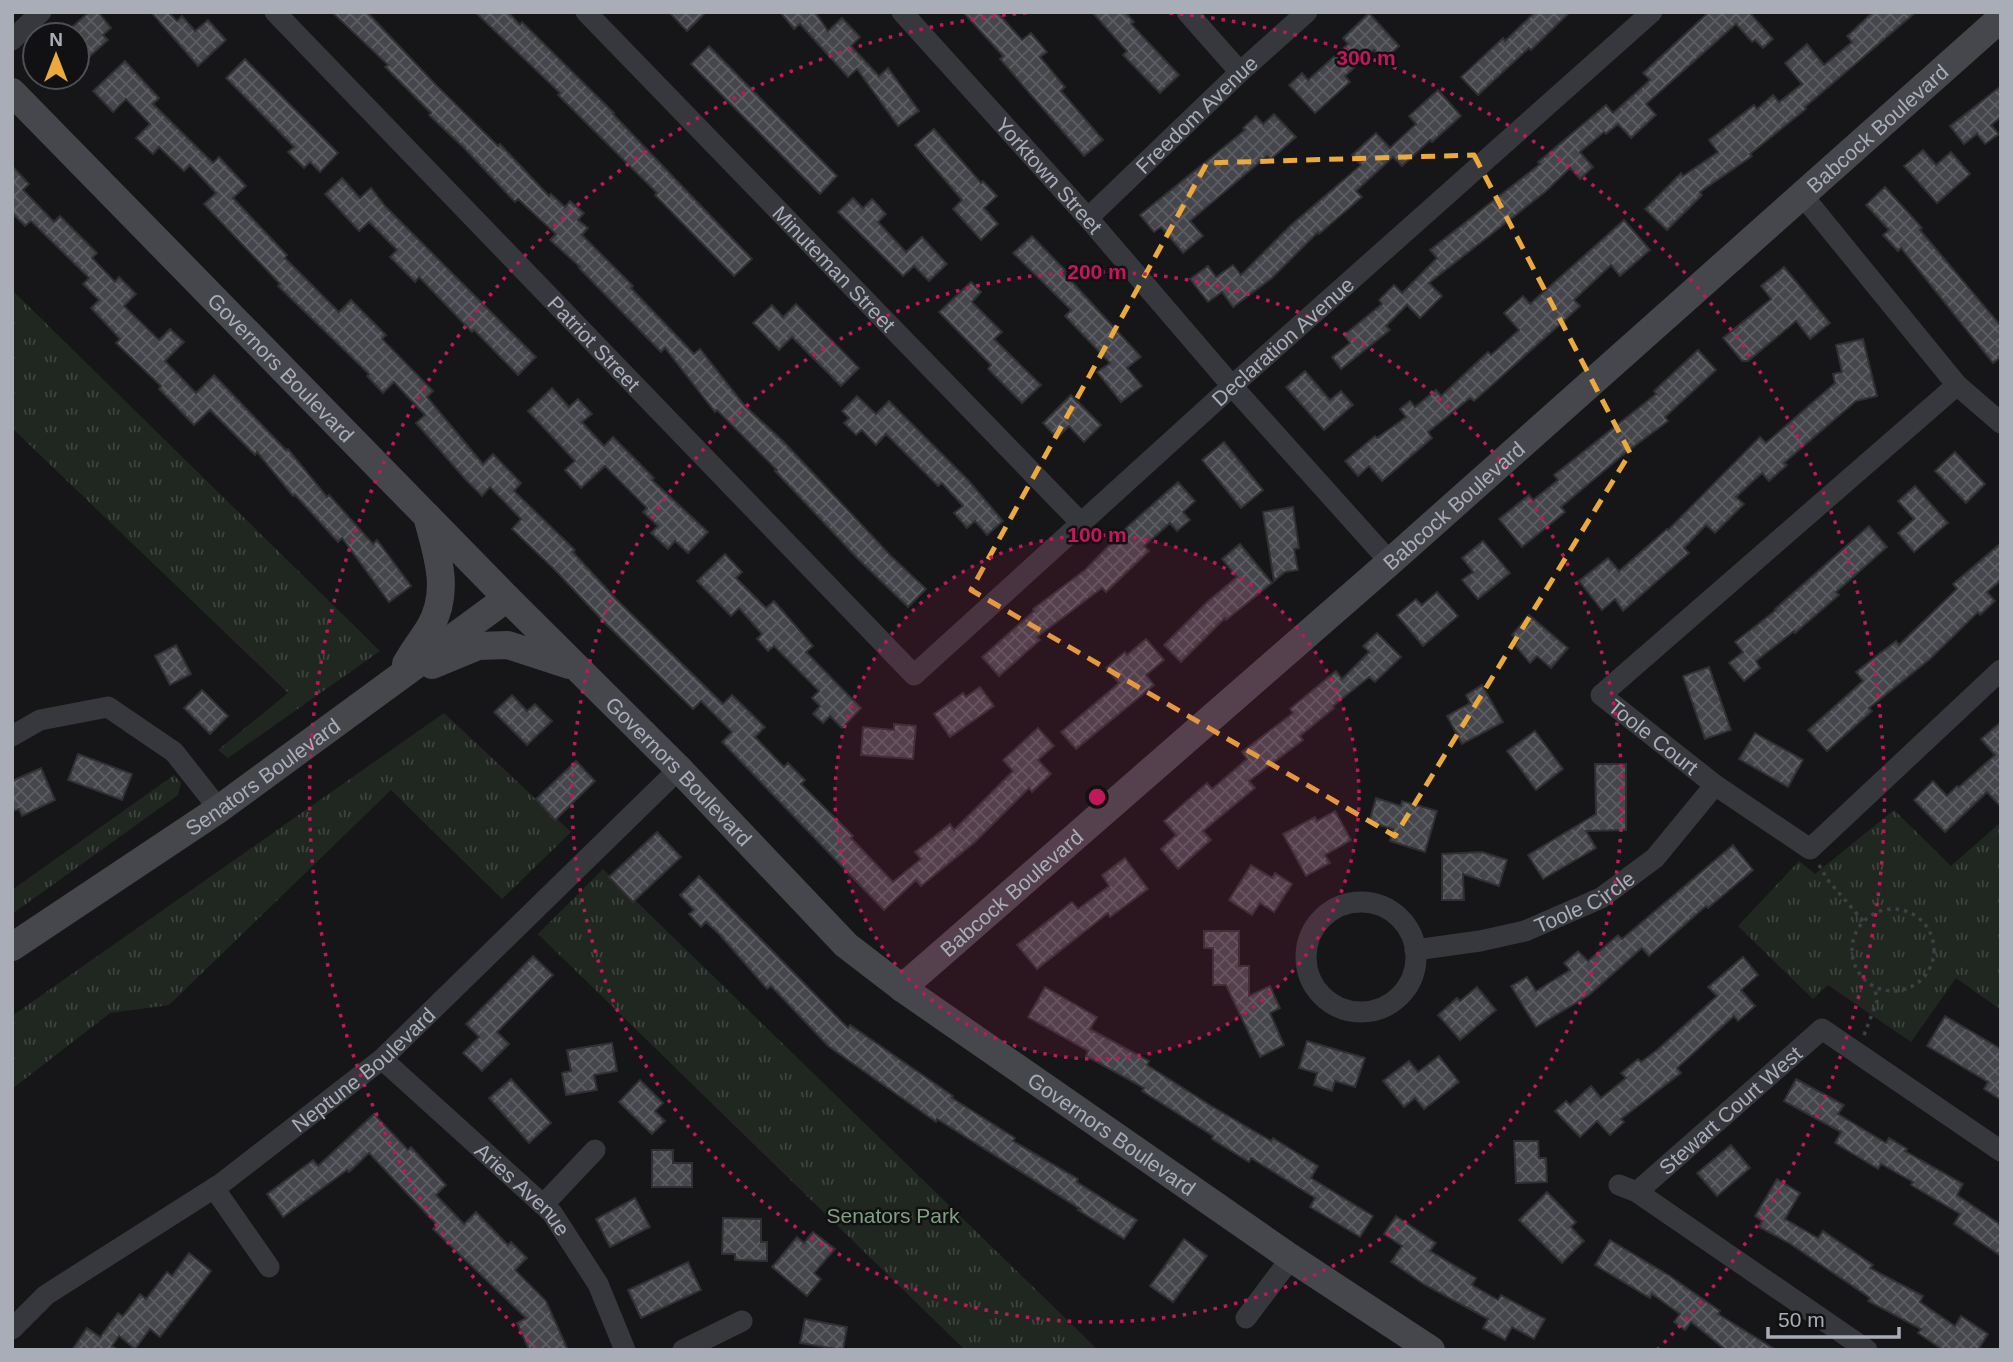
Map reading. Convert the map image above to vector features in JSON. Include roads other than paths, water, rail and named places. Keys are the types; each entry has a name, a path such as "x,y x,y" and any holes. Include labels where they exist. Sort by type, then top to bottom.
{"main road":[{"name":"Babcock Boulevard","path":"902,988 1390,562 2001,18"},
{"name":"Governors Boulevard","path":"12,92 679,769 846,944 902,988 1291,1258 1431,1350"},
{"path":"399,675 431,625 440,604 443,582 426,514"},
{"name":"Senators Boulevard","path":"12,947 219,808 508,598"},
{"path":"399,675 452,658 478,646 508,645 576,667"}],"street":[{"path":"12,40 41,12"},
{"name":"Patriot Street","path":"275,12 914,675"},
{"name":"Minuteman Street","path":"586,12 1082,524"},
{"name":"Yorktown Street","path":"902,12 1088,218 1232,386 1390,562"},
{"path":"1187,12 1240,72"},
{"name":"Freedom Avenue","path":"1088,218 1240,72 1307,12"},
{"name":"Declaration Avenue","path":"914,675 1232,386 1652,12"},
{"path":"1802,196 1957,385 2001,423"},
{"name":"Toole Court","path":"1957,385 1601,695 1715,785 1810,849 2001,670"},
{"path":"12,736 40,720 108,707 174,752 219,808"},
{"name":"Neptune Boulevard","path":"12,1329 46,1295 214,1188 382,1059 679,769"},
{"name":"Toole Circle","path":"1415,950 1480,941 1525,931 1601,898 1655,858 1715,785"},
{"path":"1353,902 1371,903 1387,909 1401,919 1411,933 1415,950 1415,969 1407,986 1394,1000 1368,1011 1340,1008 1324,998 1312,983 1306,965 1306,947 1322,917 1353,902"},
{"name":"Stewart Court West","path":"1867,1350 1628,1189 1822,1028 2001,1151"},
{"name":"Aries Avenue","path":"382,1059 552,1213 598,1284 625,1350"},
{"path":"543,1205 594,1150"},
{"path":"214,1188 269,1267"},
{"path":"1246,1318 1291,1258"},
{"path":"683,1350 742,1321"}],"park label":[{"name":"Senators Park","path":"893,1215"}]}
